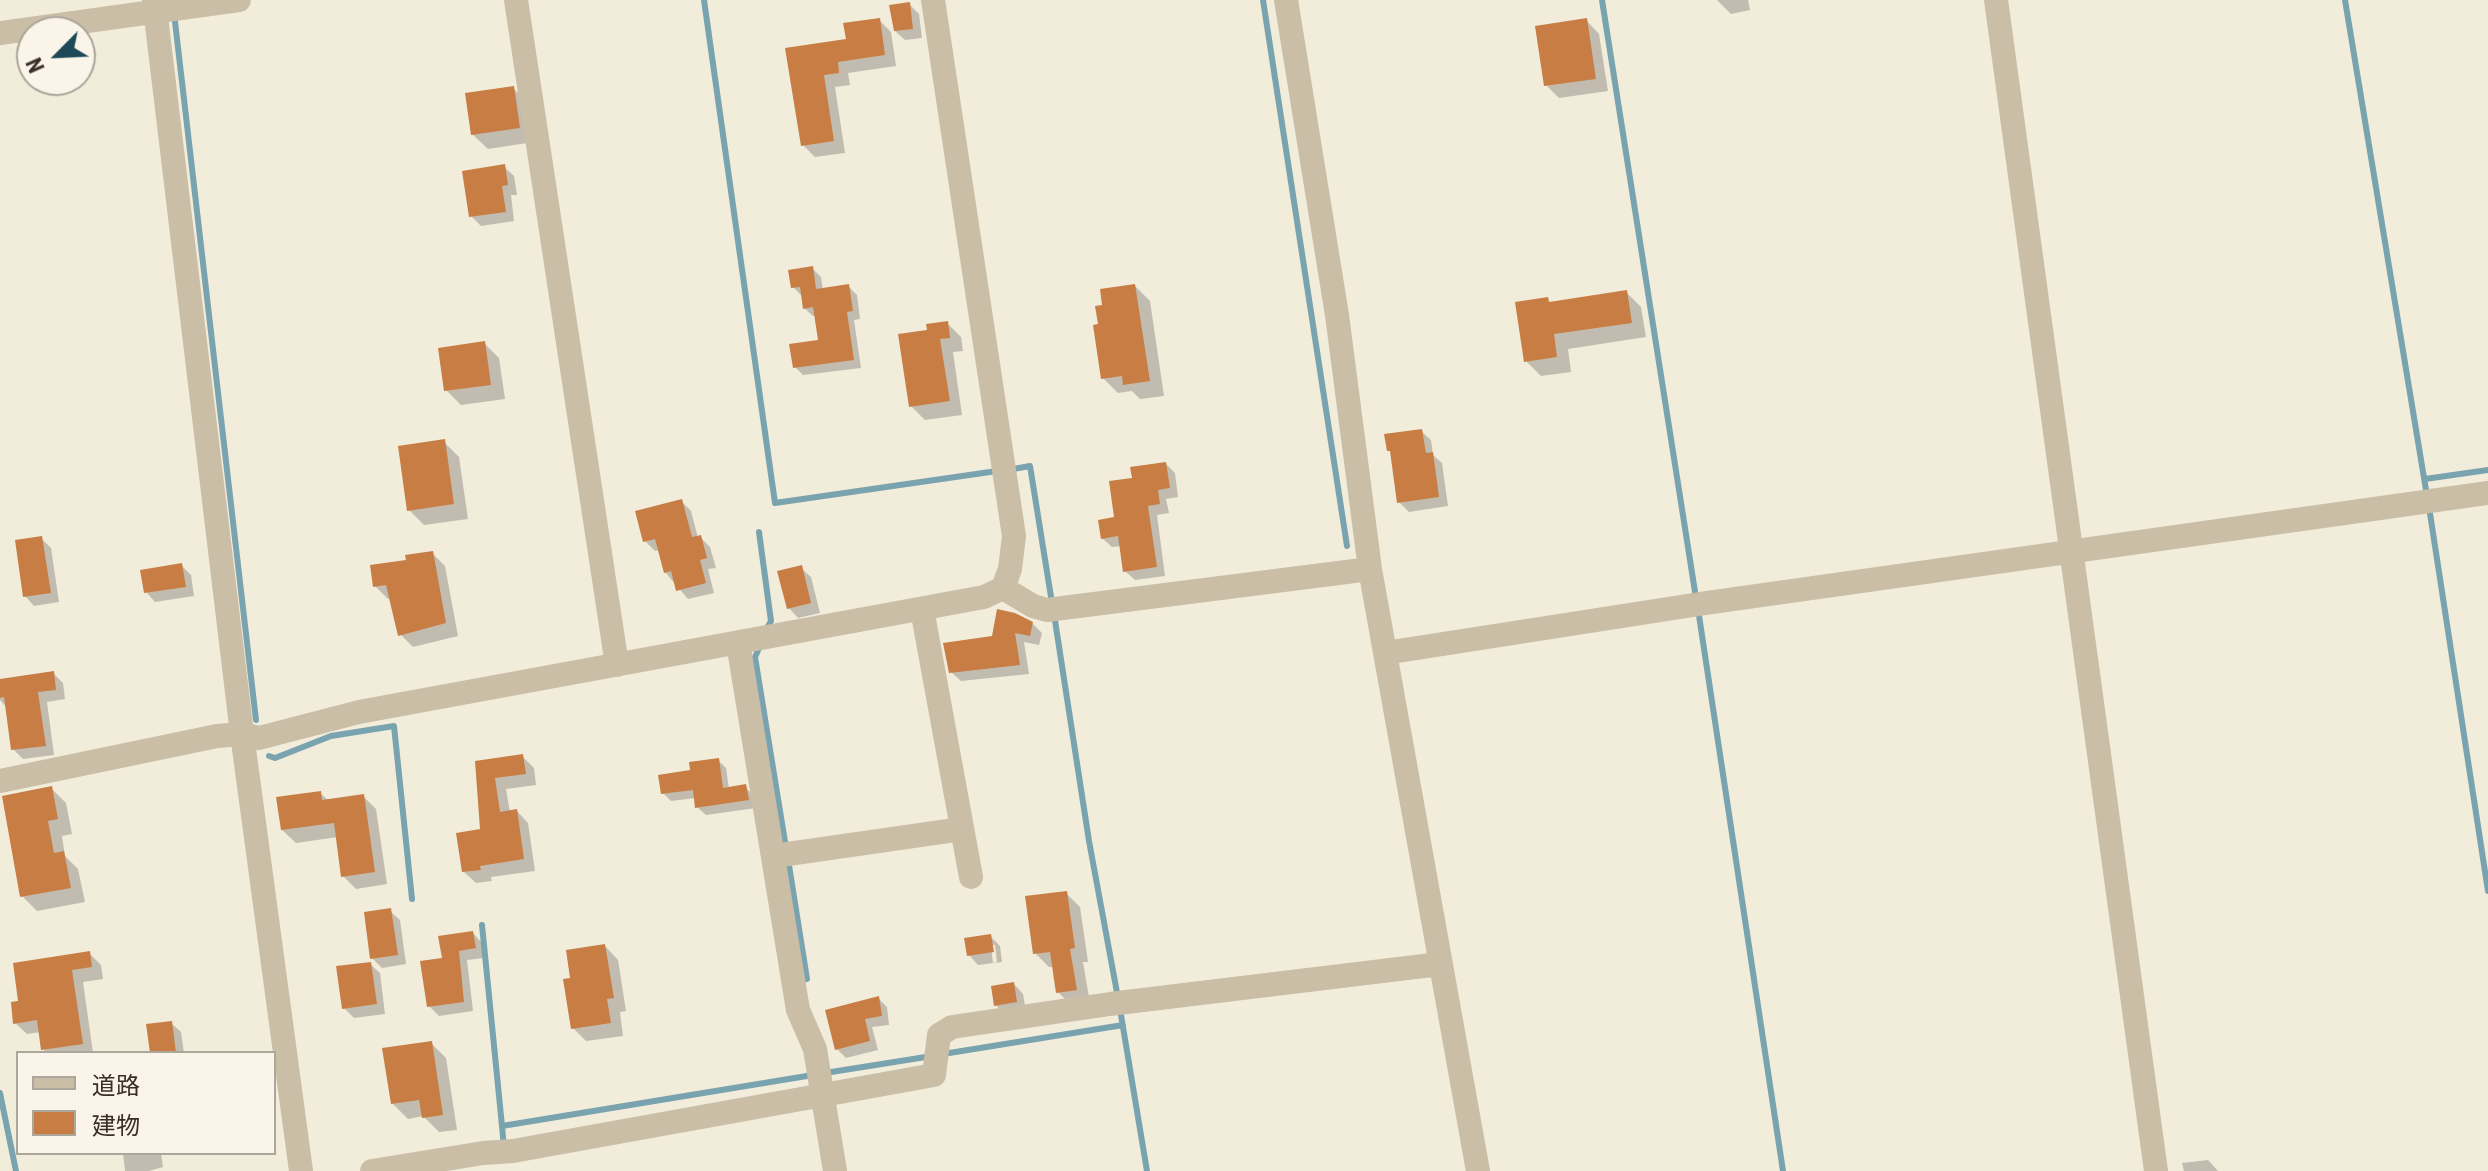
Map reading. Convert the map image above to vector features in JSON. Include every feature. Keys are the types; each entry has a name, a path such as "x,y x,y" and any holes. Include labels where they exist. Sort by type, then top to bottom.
{"street":[{"path":"0,33 163,8 239,0"},
{"path":"516,0 617,665"},
{"path":"0,781 217,736 242,734 259,738 359,712 922,609 984,597 1003,588 1010,569 1014,536 933,0"},
{"path":"1286,0 1337,315 1370,569 1478,1171"},
{"path":"1996,0 2156,1171"},
{"path":"163,8 242,734 301,1171"},
{"path":"1385,653 1697,605 2488,493"},
{"path":"1003,588 1033,606 1054,609 1370,569"},
{"path":"922,609 971,877"},
{"path":"755,640 784,855 798,1010 815,1049 835,1171"},
{"path":"784,855 962,829"},
{"path":"372,1171 513,1151 821,1081 934,1075 939,1035 952,1027 1119,1003 1440,964"}],"building":[{"path":"910,2 913,29 894,31 889,5"},
{"path":"880,18 885,55 838,62 839,73 824,75 834,141 801,146 785,48 846,39 843,23"},
{"path":"1587,18 1596,79 1544,86 1535,26"},
{"path":"514,86 520,128 471,135 465,93"},
{"path":"505,164 508,185 502,186 506,212 469,217 462,171"},
{"path":"813,266 816,289 849,284 853,311 847,312 854,360 793,368 789,344 818,340 813,307 803,309 800,287 791,288 788,270"},
{"path":"1135,284 1150,381 1123,385 1122,376 1101,379 1093,325 1098,324 1095,306 1102,305 1100,289"},
{"path":"1627,290 1632,323 1554,334 1557,357 1524,362 1515,302 1548,297 1549,302"},
{"path":"948,321 950,338 940,339 950,401 909,407 898,334 927,330 926,324"},
{"path":"485,341 491,385 444,391 438,348"},
{"path":"1422,429 1426,453 1433,452 1439,497 1397,503 1390,451 1387,451 1384,434"},
{"path":"445,439 454,504 407,511 398,446"},
{"path":"1166,462 1170,488 1158,490 1160,504 1148,506 1157,567 1123,572 1118,536 1101,539 1098,520 1114,517 1109,481 1132,478 1130,467"},
{"path":"682,499 692,537 701,535 707,558 700,560 706,583 676,591 671,571 664,573 655,539 643,542 635,511"},
{"path":"42,536 51,593 23,597 15,540"},
{"path":"433,551 446,623 398,636 386,585 373,587 370,565 406,560 405,555"},
{"path":"182,563 186,587 144,593 140,570"},
{"path":"802,565 811,603 787,609 777,571"},
{"path":"997,609 1033,622 1030,636 1015,633 1020,665 949,673 943,643 992,636"},
{"path":"54,671 56,690 38,692 46,746 11,750 4,697 0,698 0,679"},
{"path":"523,754 526,774 495,778 500,812 517,809 524,859 462,872 456,833 480,829 475,761"},
{"path":"719,758 723,788 746,784 749,800 695,808 693,790 661,794 658,775 690,770 689,762"},
{"path":"52,786 58,819 48,821 54,853 64,851 71,888 20,897 2,796"},
{"path":"321,791 322,800 364,794 375,872 341,877 334,823 281,830 276,797"},
{"path":"1067,891 1075,948 1070,949 1077,990 1056,993 1050,952 1033,954 1025,896"},
{"path":"391,908 398,955 370,959 364,912"},
{"path":"473,931 476,948 459,951 464,1002 427,1007 420,961 442,958 438,936"},
{"path":"991,934 994,952 967,956 964,938"},
{"path":"605,944 614,998 607,999 611,1023 571,1029 563,979 570,978 566,950"},
{"path":"90,951 92,967 72,970 83,1044 41,1050 37,1020 13,1024 11,1002 18,1001 13,963"},
{"path":"371,962 377,1004 342,1009 336,966"},
{"path":"1014,982 1017,1002 994,1006 991,986"},
{"path":"879,996 882,1016 865,1019 870,1041 835,1050 825,1010"},
{"path":"172,1021 176,1051 150,1051 146,1024"},
{"path":"432,1041 443,1115 422,1118 419,1100 391,1104 382,1048"}],"waterway":[{"path":"704,0 775,503 997,471"},
{"path":"1263,0 1347,546"},
{"path":"1602,0 1696,598"},
{"path":"2345,0 2427,496"},
{"path":"174,13 256,720"},
{"path":"1008,470 1030,466 1052,603"},
{"path":"2425,479 2488,470"},
{"path":"2429,507 2488,891"},
{"path":"759,532 771,621 767,628"},
{"path":"1698,609 1783,1171"},
{"path":"1054,614 1089,841 1118,998"},
{"path":"760,646 755,657 786,848"},
{"path":"269,756 275,758 331,736 394,726 412,899"},
{"path":"788,859 807,979 800,980"},
{"path":"482,925 502,1126"},
{"path":"1120,1009 1147,1171"},
{"path":"943,1054 1123,1025"},
{"path":"825,1073 932,1056"},
{"path":"504,1148 502,1126 813,1075"},
{"path":"0,1093 16,1171"}]}
